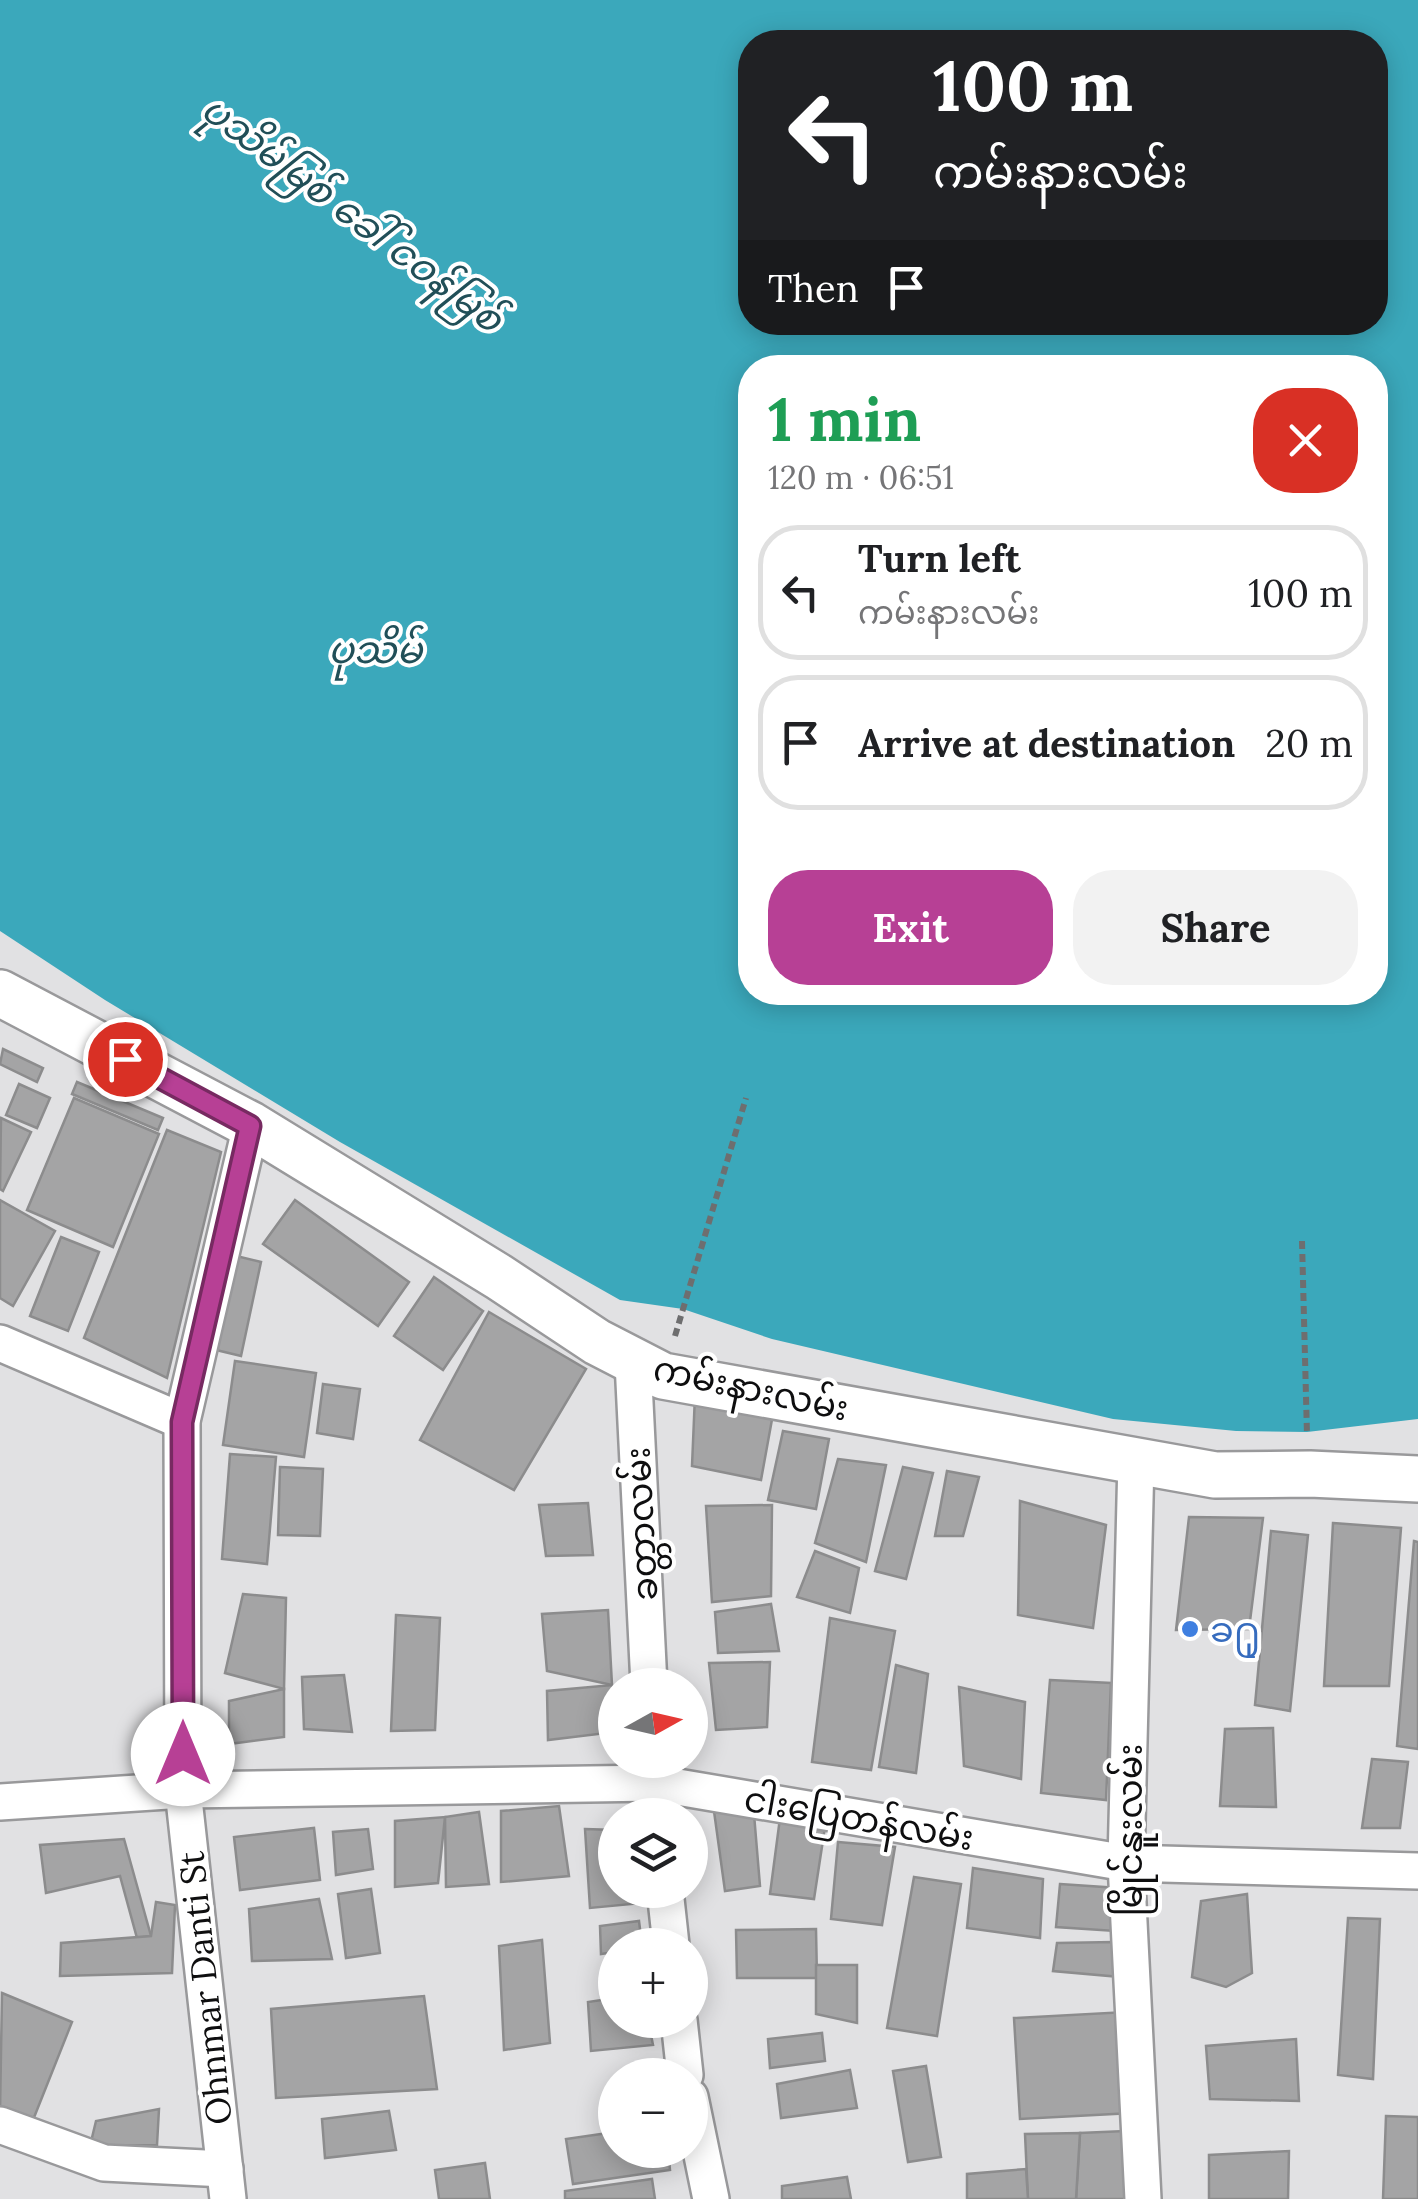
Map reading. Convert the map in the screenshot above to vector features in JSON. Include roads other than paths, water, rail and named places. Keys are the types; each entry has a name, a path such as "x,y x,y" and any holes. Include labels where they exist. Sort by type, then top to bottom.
{"street":[{"name":"ကမ်းနားလမ်း","path":"0,992 250,1126 648,1369 1215,1476 1310,1474 1418,1479"},
{"name":"Ohnmar Danti St","path":"226,2184 184,1790 182,1422 250,1126"},
{"path":"0,1343 182,1422"},
{"name":"ခတ္တာလမ်း","path":"648,1369 649,1668"},
{"name":"မြိုင်နူးလမ်း","path":"1136,1460 1126,1863 1143,2199"},
{"name":"ငါးပြေတန်လမ်း","path":"0,1802 184,1790 655,1786 1126,1863 1418,1871"},
{"path":"0,2125 104,2163 226,2184"},
{"path":"704,2168 710,2199"}],"water":[{"name":"ပုသိမ်","path":"0,0 1418,0 1418,1419 1307,1432 1236,1431 1113,1419 772,1339 683,1309 620,1300 340,1142 105,1000 0,931"}],"place":[{"name":"ခ႐ု","path":"1190,1629"}],"water label":[{"name":"ပုသိမ်မြစ် ခေါ် ငဝန်မြစ်","path":"353,213"}]}
